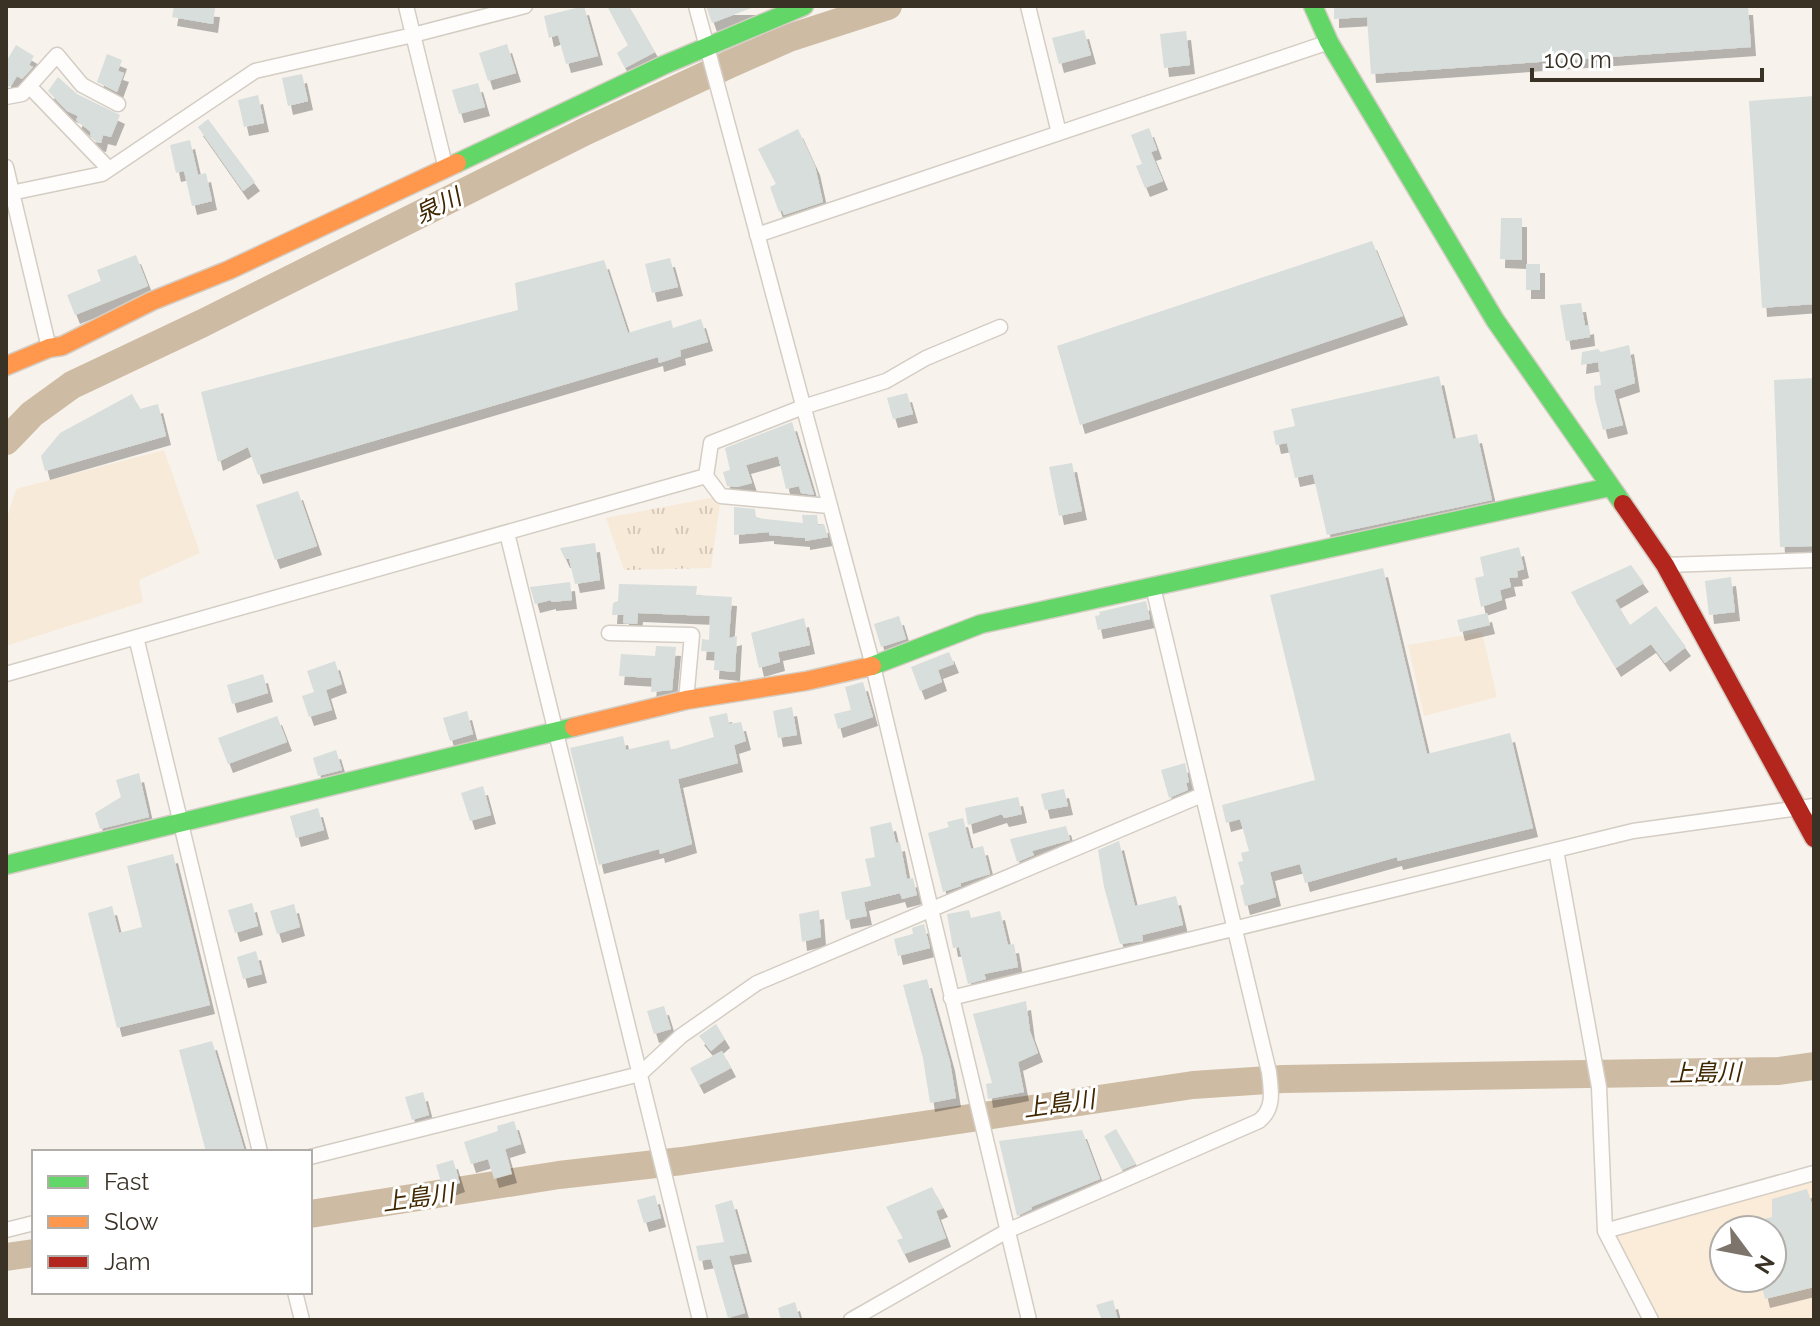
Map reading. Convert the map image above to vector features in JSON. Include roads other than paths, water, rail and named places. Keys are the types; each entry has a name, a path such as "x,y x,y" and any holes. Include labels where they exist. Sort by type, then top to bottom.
{"street":[{"path":"406,6 446,169"},
{"path":"9,194 102,174 255,71 525,6"},
{"path":"696,6 873,666 1029,1320"},
{"path":"6,366 49,348 62,346 152,301 229,270 707,47 804,6"},
{"path":"1028,6 1059,133"},
{"path":"1313,6 1329,42 1495,320 1665,565 1805,807 1814,838"},
{"path":"757,235 1329,42"},
{"path":"6,97 22,94 57,55 82,85 118,104"},
{"path":"30,87 109,169"},
{"path":"6,167 9,194 49,348"},
{"path":"829,506 721,496 706,476 711,443 803,407 886,381 926,358 1000,327"},
{"path":"6,674 706,476"},
{"path":"6,865 686,700 783,685 873,666 981,624 1610,487"},
{"path":"507,533 700,1320"},
{"path":"1665,565 1814,560"},
{"path":"851,1320 1007,1231 1267,1115 1272,1100 1269,1072 1153,587"},
{"path":"609,633 692,635 686,700"},
{"path":"136,637 260,1150"},
{"path":"312,1156 640,1074 681,1036 757,983 1202,795"},
{"path":"951,998 1633,831 1805,807"},
{"path":"1556,850 1599,1087 1605,1231 1651,1320"},
{"path":"1605,1231 1814,1173"},
{"path":"6,1230 32,1224"},
{"path":"296,1294 302,1320"}],"waterway":[{"name":"泉川","path":"6,441 32,414 72,385 203,323 586,131 789,38 888,6"},
{"name":"上島川","path":"312,1214 559,1175 682,1161 1193,1085 1283,1079 1779,1071 1814,1066"},
{"name":"上島川","path":"6,1257 32,1253"}]}
